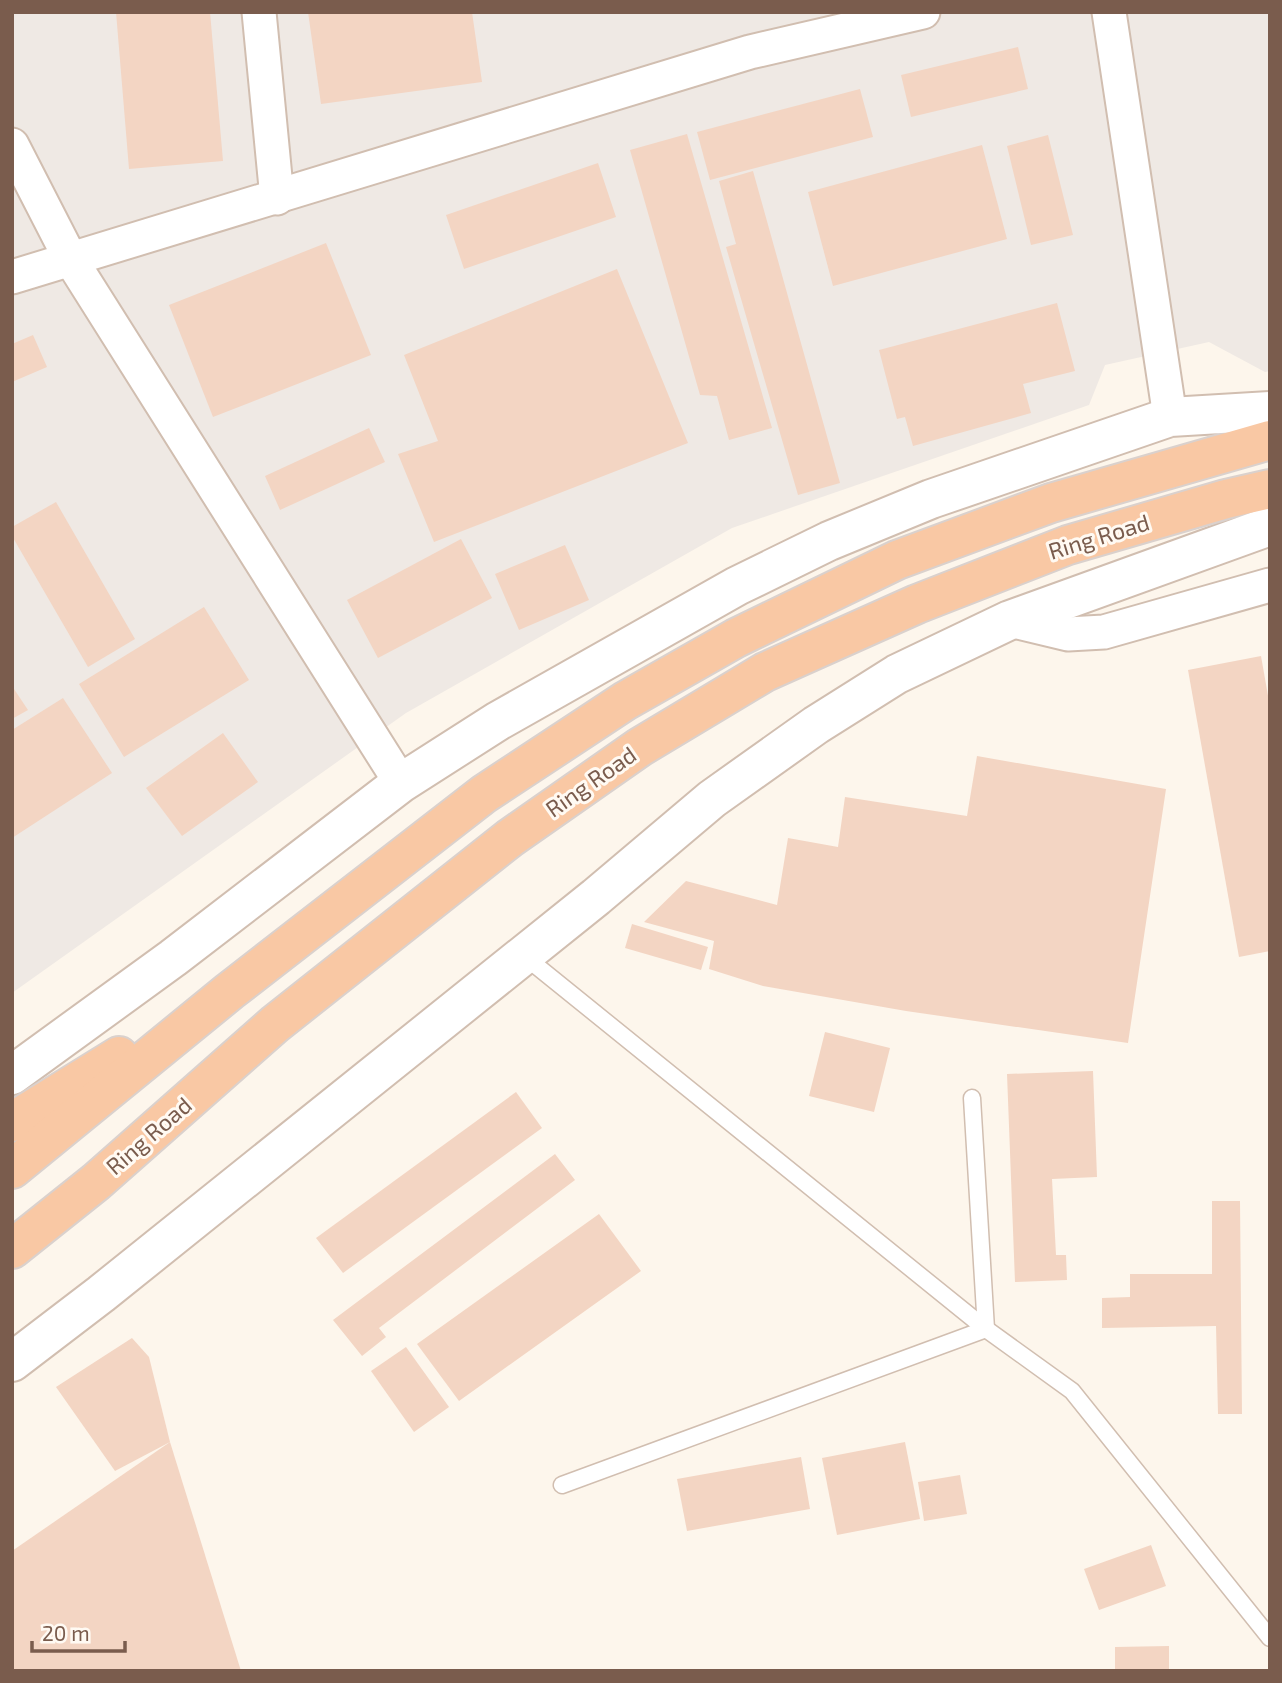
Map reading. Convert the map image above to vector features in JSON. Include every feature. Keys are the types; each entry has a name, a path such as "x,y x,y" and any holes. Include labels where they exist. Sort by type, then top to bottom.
{"highway":[{"name":"Ring Road","path":"12,1169 230,991 484,794 625,701 736,638 897,560 1038,507 1270,440"},
{"name":"Ring Road","path":"12,1249 96,1182 286,1016 510,838 640,747 765,672 916,604 1068,545 1226,499 1270,489"},
{"path":"12,1122 230,991"}],"street":[{"path":"259,12 277,198"},
{"path":"12,277 750,52 923,12"},
{"path":"1109,12 1170,417"},
{"path":"12,145 71,260 401,783"},
{"path":"12,1075 173,958 401,783 498,722 737,586 829,541 931,499 1170,417 1270,411"},
{"path":"12,1362 101,1294 523,955 712,799 816,725 897,674 1010,621 1270,526"},
{"path":"1010,621 1068,634 1104,632 1270,584"}],"lane":[{"path":"523,955 986,1329 1072,1391 1270,1638"},
{"path":"972,1098 986,1329"},
{"path":"562,1485 986,1329"}],"shaded area":[{"path":"12,12 1270,12 1270,371 1265,372 1209,342 1105,365 1089,405 732,528 406,713 12,993"}],"building":[{"path":"116,12 210,12 223,161 129,169"},
{"path":"308,12 472,12 482,82 321,104"},
{"path":"1018,47 1028,89 911,117 901,75"},
{"path":"860,89 873,137 710,180 697,132"},
{"path":"687,134 772,428 729,440 717,396 700,395 630,150"},
{"path":"1048,135 1073,235 1031,245 1007,146"},
{"path":"982,145 1007,239 833,286 808,192"},
{"path":"598,163 616,217 464,269 446,215"},
{"path":"753,171 840,483 798,495 726,247 736,244 719,181"},
{"path":"326,243 371,355 213,417 169,305"},
{"path":"617,269 688,443 434,542 398,454 438,441 404,355"},
{"path":"1057,303 1075,371 1023,384 1031,413 913,446 905,417 897,419 879,350"},
{"path":"33,335 47,367 12,382 12,344"},
{"path":"369,428 385,462 280,510 265,476"},
{"path":"56,502 135,639 88,667 12,536 12,527"},
{"path":"461,539 492,598 378,658 347,600"},
{"path":"565,545 589,600 519,630 495,574"},
{"path":"204,607 249,680 124,757 79,684"},
{"path":"1261,656 1270,707 1270,951 1239,957 1188,670"},
{"path":"12,686 28,710 12,719"},
{"path":"63,698 112,773 12,838 12,730"},
{"path":"223,733 258,782 182,836 146,788"},
{"path":"977,756 1166,789 1128,1043 906,1011 763,986 709,969 714,941 644,922 686,881 777,905 788,838 838,847 845,797 967,816"},
{"path":"632,924 708,947 701,970 625,948"},
{"path":"825,1032 890,1048 874,1112 809,1096"},
{"path":"1093,1071 1097,1177 1052,1179 1056,1255 1066,1255 1067,1280 1015,1282 1007,1074"},
{"path":"516,1092 542,1128 343,1273 316,1238"},
{"path":"555,1154 575,1180 379,1328 386,1337 362,1356 333,1320"},
{"path":"1212,1201 1240,1201 1242,1414 1218,1414 1216,1326 1102,1328 1102,1298 1130,1297 1130,1274 1212,1274"},
{"path":"599,1214 641,1271 459,1401 417,1344"},
{"path":"132,1338 149,1357 170,1442 115,1471 56,1387"},
{"path":"406,1347 449,1407 414,1432 371,1371"},
{"path":"170,1442 241,1671 12,1671 12,1551"},
{"path":"905,1442 920,1519 837,1535 822,1458"},
{"path":"801,1457 810,1509 687,1531 677,1479"},
{"path":"960,1475 967,1514 924,1521 918,1482"},
{"path":"1151,1545 1166,1586 1099,1610 1084,1569"},
{"path":"1169,1646 1169,1671 1115,1671 1115,1647"}]}
